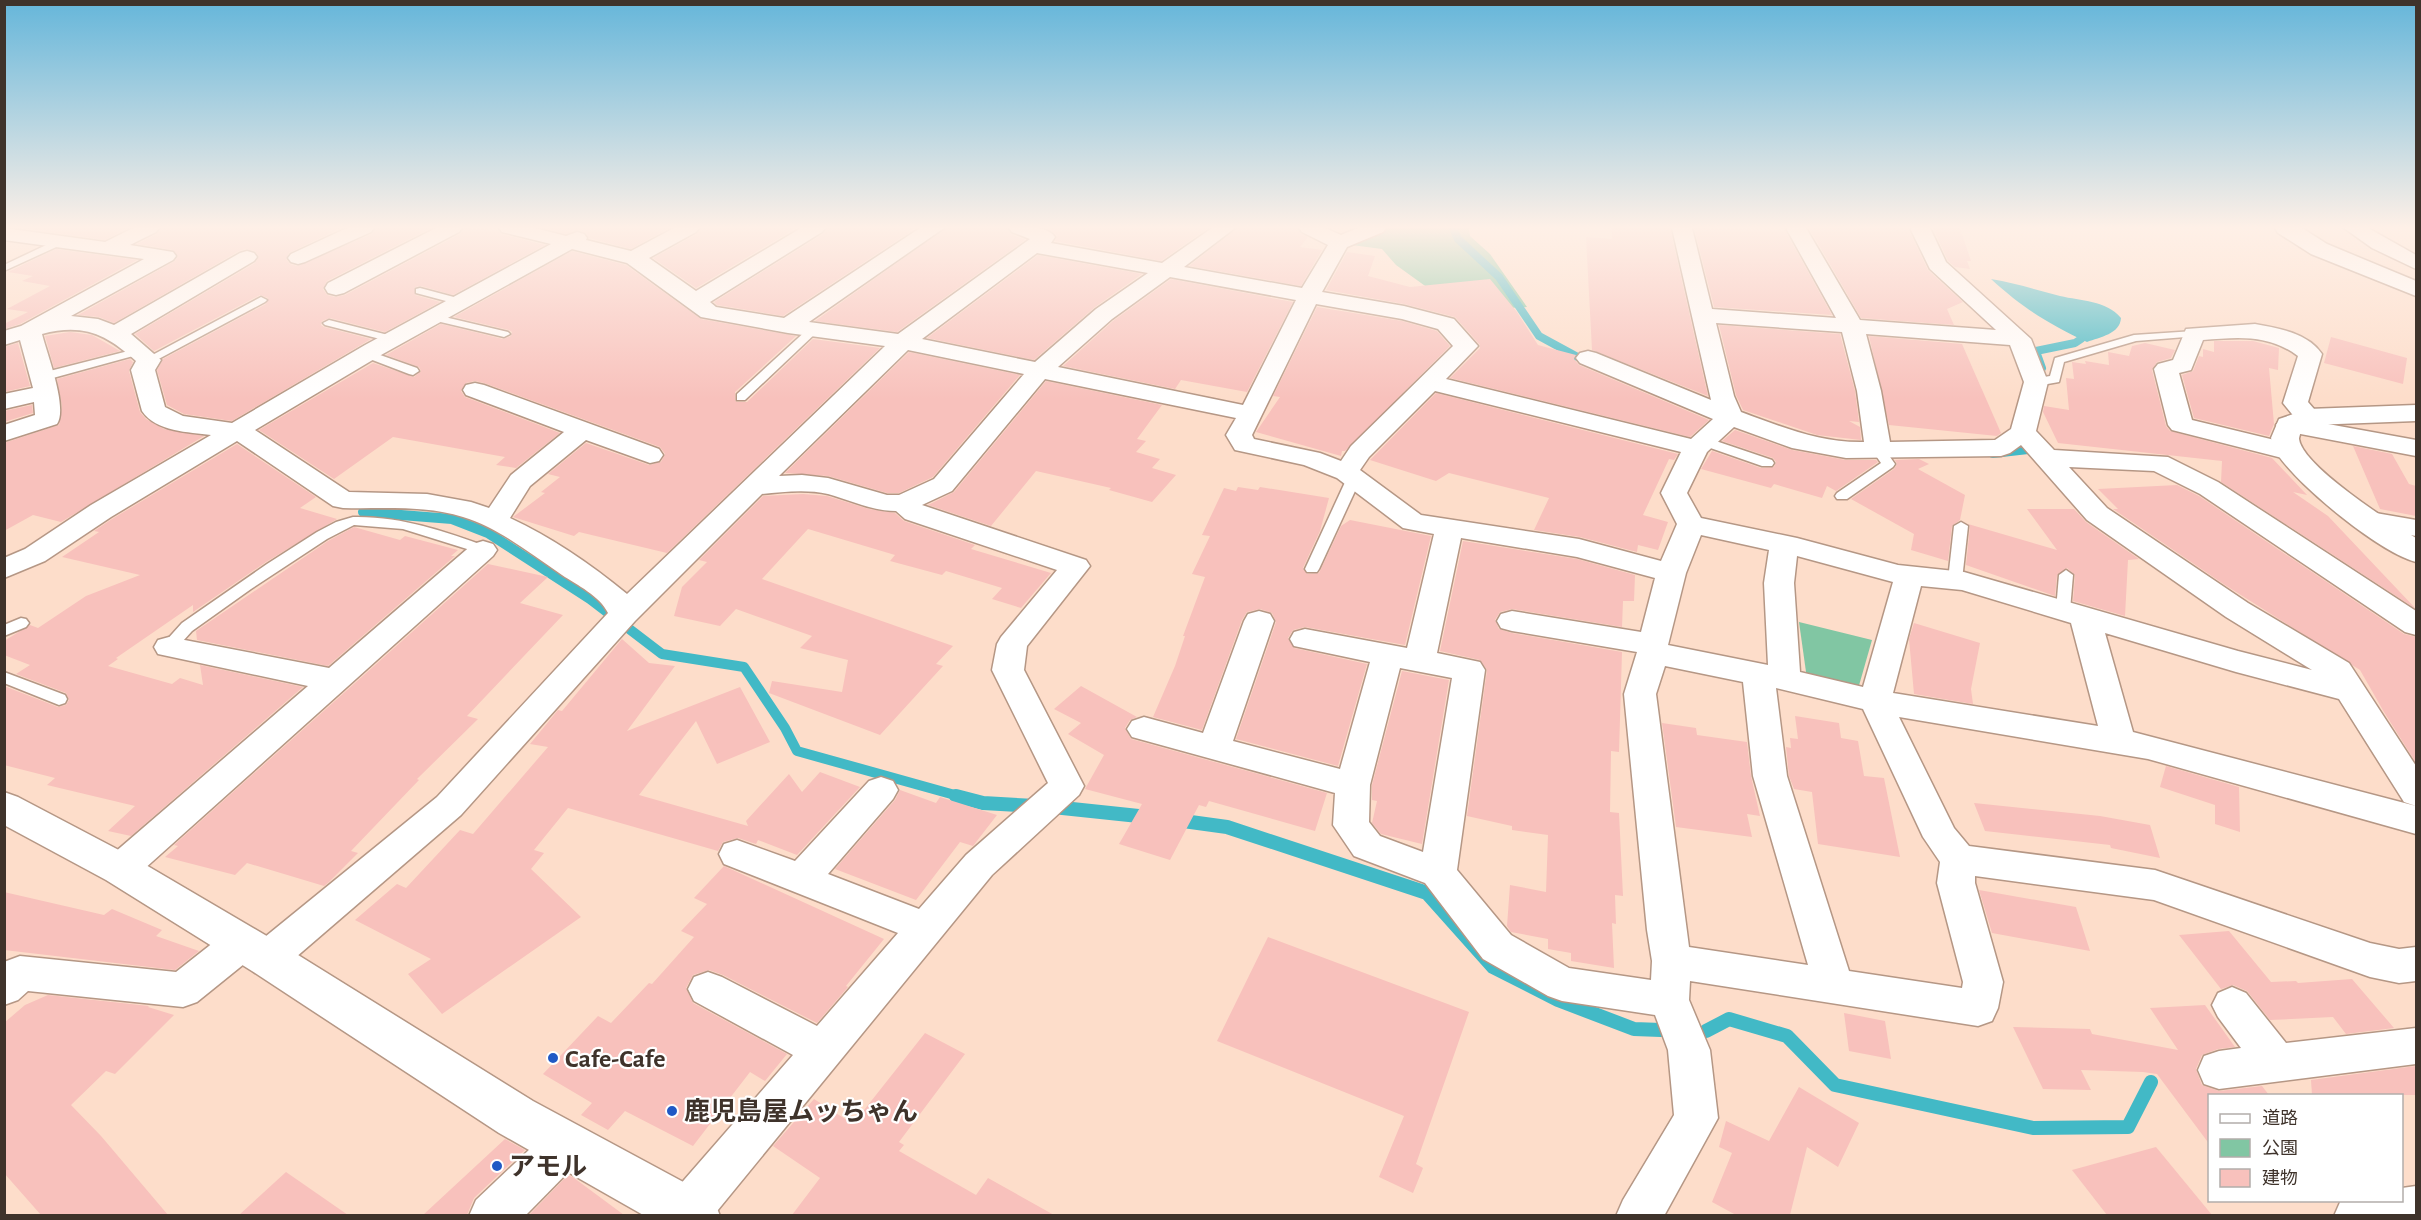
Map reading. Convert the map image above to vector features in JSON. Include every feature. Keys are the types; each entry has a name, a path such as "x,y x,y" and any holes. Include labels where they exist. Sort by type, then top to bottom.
{"street":[{"path":"17,334 110,285"},
{"path":"116,333 199,285"},
{"path":"336,288 342,285"},
{"path":"4,569 34,555 101,511 366,354 491,285"},
{"path":"673,285 709,312 813,330 903,342 1251,414"},
{"path":"696,301 722,285"},
{"path":"788,326 849,285"},
{"path":"4,988 20,974 183,990 254,951 449,806 624,614 839,402 903,342 982,285"},
{"path":"755,486 802,483 828,486 885,503 903,503 943,485 1039,371 1104,314 1144,285"},
{"path":"1251,285 1404,312 1446,324 1466,346 1360,452 1350,475"},
{"path":"1315,285 1239,435 1244,445 1311,459 1350,475 1413,522 1579,549 1671,573"},
{"path":"1695,285 1722,396 1730,417"},
{"path":"1829,285 1852,326 1883,457"},
{"path":"1588,358 1730,417 1801,443 1883,457 2001,448 2023,432 2036,382 2019,339 1959,285"},
{"path":"1702,315 2019,339"},
{"path":"17,334 60,322 85,322 108,328 134,344 145,356 143,370 154,411 177,423 238,431 344,500 427,502 471,510 489,535"},
{"path":"2416,448 2296,431 2181,425 2166,369 2183,364 2194,334 2252,329 2295,340 2310,354 2295,403 2296,431 2332,495 2364,519 2416,552"},
{"path":"4,433 48,419 44,385 17,334"},
{"path":"1428,382 1700,445"},
{"path":"4,402 44,385"},
{"path":"476,390 650,455"},
{"path":"2296,431 2416,413"},
{"path":"1730,417 1700,445 1674,494 1691,524 1909,575 1955,580 2236,662 2348,690"},
{"path":"120,868 334,680 489,535 520,481 582,430"},
{"path":"2023,432 2097,514 2237,610 2338,671 2348,690 2416,793"},
{"path":"2046,458 2159,463 2209,488 2416,625"},
{"path":"4,807 120,868 516,1117 691,1213 823,1050 979,865 1067,786 1008,669 1012,644 1076,566 915,513 903,503"},
{"path":"2364,519 2416,528"},
{"path":"1639,1215 1696,1118 1689,1050 1669,1000 1672,962 1666,930 1640,694 1671,573 1691,524"},
{"path":"1449,528 1404,658 1353,785 1351,825 1367,846 1438,873 1497,947 1563,984 1669,1000"},
{"path":"489,535 520,533 599,586 618,602 624,614"},
{"path":"1784,544 1772,677 1770,776 1834,986"},
{"path":"1672,962 1978,1008 1983,982 1956,882 1958,859 1941,837 1875,701 1909,575"},
{"path":"2074,614 2119,742"},
{"path":"1214,748 1259,621"},
{"path":"1512,621 1653,648 1875,701 2157,749 2416,820"},
{"path":"1305,639 1469,670 1438,873"},
{"path":"169,647 334,680"},
{"path":"1144,729 1353,785"},
{"path":"801,879 881,790"},
{"path":"736,854 926,928"},
{"path":"1958,859 2155,885 2370,960 2411,972"},
{"path":"708,989 823,1050"},
{"path":"2232,1005 2276,1062"},
{"path":"2219,1070 2416,1046"},
{"path":"492,1215 566,1144"},
{"path":"2357,1215 2416,1209"}],"lane":[{"path":"420,291 461,302"},
{"path":"44,385 145,356 261,300"},
{"path":"432,317 504,334"},
{"path":"329,323 393,339"},
{"path":"741,397 813,330"},
{"path":"2036,382 2055,379 2059,360 2134,338 2157,334 2194,334"},
{"path":"366,354 413,370"},
{"path":"1700,445 1767,463"},
{"path":"1842,496 1883,457"},
{"path":"1312,569 1350,475"},
{"path":"169,647 187,627 323,535 350,521 381,522 423,529 489,535"},
{"path":"1955,580 1961,526"},
{"path":"2066,575 2074,614"},
{"path":"4,631 21,623"},
{"path":"4,677 59,699"}],"green space":[{"path":"1424,285 1512,285 1527,307 1460,311"},
{"path":"1799,622 1872,640 1858,689 1807,679"}],"water":[{"path":"1998,285 2017,285 2101,304 2121,318 2120,323 2108,334 2087,342 2036,315"}],"building":[{"path":"44,285 91,285 20,324 4,329 4,324 28,312 7,309 50,286"},
{"path":"132,285 180,285 114,323 99,317 78,315"},
{"path":"218,285 325,285 323,289 327,295 335,297 345,295 364,285 472,285 453,295 421,286 415,287 415,295 440,302 385,332 330,318 322,321 321,325 324,327 371,339 232,421 184,414 167,405 157,370 163,359 266,304 268,298 260,295 154,351 135,334"},
{"path":"511,285 654,285 701,319 796,336 735,392 737,402 747,402 813,339 880,348 667,553 579,532 574,536 513,517 545,493 541,492 560,477 548,474 586,443 649,465 661,462 665,454 660,447 484,383 475,381 466,383 461,391 465,397 560,433 516,468 496,465 505,457 393,437 334,479 259,430 373,363 414,377 421,371 419,367 386,355 441,324 503,339 511,336 512,332 509,330 454,317"},
{"path":"741,285 830,285 783,316 717,305 714,302"},
{"path":"866,285 962,285 897,332 815,321"},
{"path":"998,285 1126,285 1095,307 1034,360 927,338"},
{"path":"1163,285 1202,285 1293,302 1247,392 1181,380 1175,389 1063,366 1113,321"},
{"path":"1329,285 1402,285 1410,287 1495,285 1517,312 1538,345 1576,355 1574,359 1579,365 1709,420 1690,437 1450,378 1480,348 1480,345 1455,317 1404,304 1326,290"},
{"path":"1589,285 1683,285 1708,396 1592,350"},
{"path":"1708,285 1815,285 1832,315 1714,307"},
{"path":"1842,285 1944,285 1963,302 1947,309 1954,325 1861,318"},
{"path":"1317,307 1402,321 1437,331 1450,346 1345,451 1342,451 1341,456 1256,432 1280,397 1273,396"},
{"path":"1719,325 1840,334 1855,391 1859,422 1849,421 1860,427 1861,440 1817,435 1743,410 1736,395"},
{"path":"70,332 92,335 120,351 54,368 45,336"},
{"path":"1869,336 1962,344 2001,433 1997,436 1889,425"},
{"path":"2331,337 2407,358 2403,384 2324,363"},
{"path":"2214,341 2253,341 2279,348 2278,370 2269,368 2274,424 2269,436 2194,418 2182,375 2193,371 2199,356 2203,357 2203,349 2214,352"},
{"path":"18,343 30,386 4,392 4,347"},
{"path":"2145,343 2175,350 2171,358 2157,362 2152,370 2166,426 2170,431 2272,458 2307,495 2293,492 2328,516 2416,609 2221,482 2222,461 2058,443 2043,412 2044,406 2069,410 2066,378 2074,379 2072,362 2086,364 2085,361 2109,365 2108,352 2129,356 2132,346"},
{"path":"909,352 1020,375 933,477 899,493 887,493 828,476 785,473"},
{"path":"130,359 133,362 129,371 140,412 146,419 164,429 204,436 61,522 33,515 4,531 4,443 59,425 62,406 57,379"},
{"path":"1046,381 1162,405 1137,439 1146,441 1136,452 1160,459 1152,468 1176,475 1152,502 1109,490 1111,488 1036,471 991,526 928,505 954,492"},
{"path":"1436,393 1678,454 1674,460 1669,459 1643,515 1668,522 1658,550 1638,545 1637,552 1580,537 1534,530 1549,498 1449,473 1436,481 1370,460"},
{"path":"32,405 33,413 4,422 4,411"},
{"path":"1735,430 1792,450 1846,460 1876,460 1878,462 1836,491 1827,486 1822,498 1774,484 1771,488 1701,469 1712,451 1761,468 1774,467 1776,462 1773,458 1722,441"},
{"path":"237,444 316,497 300,508 337,519 266,562 193,612 193,605 116,658 118,659 108,666 172,684 180,678 203,685 200,665 303,687 131,836 108,831 135,806 47,785 55,778 4,765 4,686 58,707 66,705 69,700 66,693 16,674 30,665 4,655 4,641 30,625 38,628 86,596 140,575 62,557 99,532 94,531 112,519"},
{"path":"2353,446 2392,454 2409,484 2416,486 2416,516 2380,509"},
{"path":"1919,459 1929,464 1918,469 1965,495 1960,520 1952,526 1948,561 1911,550 1914,534 1851,499 1894,469 1897,464 1895,460"},
{"path":"2177,485 2199,496 2404,634 2416,637 2416,763 2360,670 2225,585 2113,509 2118,509 2098,489"},
{"path":"1238,487 1258,490 1260,487 1329,498 1320,531 1303,568 1307,574 1319,573 1341,526 1350,520 1431,536 1405,645 1305,627 1293,630 1288,638 1294,648 1367,664 1338,766 1236,739 1276,622 1272,613 1260,609 1247,612 1242,620 1202,730 1153,717 1175,666 1185,636 1183,636 1205,577 1192,574 1210,536 1202,535 1224,488 1236,491"},
{"path":"803,494 827,496 869,509 895,513 904,521 975,545 971,549 1051,573 1021,608 992,599 1002,588 946,571 942,575 890,561 895,555 808,529 762,579 953,646 936,664 943,666 880,735 769,693 772,681 842,692 848,660 800,648 812,636 736,609 720,626 674,616 682,587 707,562 699,560 763,496"},
{"path":"2027,509 2074,509 2086,522 2139,559 2128,560 2125,616 2073,601 2075,575 2067,568 2057,575 2055,596 1966,565 1970,526 1968,524 2057,550"},
{"path":"354,527 400,540 405,536 458,550 451,556 455,556 328,666 197,640 196,631 328,541"},
{"path":"1463,541 1577,559 1635,575 1634,601 1623,601 1622,627 1512,609 1500,612 1495,620 1499,629 1512,633 1622,652 1619,752 1611,751 1610,812 1619,813 1623,896 1615,895 1616,924 1612,923 1614,968 1571,961 1571,953 1548,949 1548,939 1511,932 1507,926 1510,885 1546,892 1548,835 1512,830 1512,826 1467,816 1487,670 1480,660 1440,651"},
{"path":"488,564 548,577 520,603 563,615 467,716 478,719 417,779 419,780 351,851 358,853 329,882 324,886 247,863 235,875 165,857 178,846 174,845"},
{"path":"1914,623 1980,643 1971,689 1973,704 1914,694 1909,639"},
{"path":"622,639 649,663 675,666 627,731 740,687 770,742 717,764 696,721 639,795 748,826 746,821 789,774 802,792 820,772 860,787 797,855 758,840 756,844 738,838 723,842 718,851 568,808 534,850 544,853 531,869 581,917 442,1014 408,974 431,959 355,920 397,884 406,888 460,830 473,834 548,747 530,744 558,710 562,711"},
{"path":"1402,671 1449,680 1422,844 1381,834 1372,823 1377,801 1372,800 1372,785"},
{"path":"1081,686 1137,717 1130,720 1125,728 1131,739 1327,793 1315,831 1209,801 1206,807 1199,805 1170,860 1119,844 1142,804 1085,789 1104,755 1068,734 1081,723 1054,709"},
{"path":"1795,716 1839,723 1841,738 1858,741 1864,776 1884,778 1900,857 1818,844 1812,792 1794,789 1789,776 1786,747 1791,748 1790,738 1798,739"},
{"path":"1662,723 1696,728 1697,735 1747,742 1751,776 1760,816 1747,814 1752,837 1676,827"},
{"path":"2166,766 2239,787 2240,832 2215,824 2215,805 2160,787"},
{"path":"900,790 936,803 940,797 997,815 973,846 960,842 916,900 835,869 895,800"},
{"path":"1974,803 2100,816 2150,825 2160,858 2111,848 2110,845 1985,831"},
{"path":"724,866 884,939 817,1023 723,975 709,970 693,975 686,988 693,1003 787,1054 765,1081 750,1072 693,1146 625,1111 608,1130 581,1115 592,1103 543,1074 598,1016 611,1023 649,983 652,984 694,937 681,931 707,904 694,898"},
{"path":"1979,890 2076,907 2090,951 1992,933"},
{"path":"4,892 104,915 112,909 162,930 156,936 199,951 175,970 4,950"},
{"path":"2229,931 2271,982 2296,981 2298,983 2352,979 2394,1028 2346,1034 2333,1017 2270,1020 2247,991 2233,985 2221,989 2179,935"},
{"path":"1268,937 1469,1012 1416,1164 1423,1168 1413,1193 1379,1177 1404,1116 1217,1041"},
{"path":"48,995 149,1006 174,1015 115,1074 106,1071 71,1105 101,1136 168,1215 41,1215 4,1173 4,1023 25,1005"},
{"path":"2205,1005 2235,1047 2218,1049 2202,1055 2196,1069 2202,1085 2219,1091 2262,1086 2268,1094 2208,1094 2208,1142 2157,1074 2081,1070 2091,1090 2043,1089 2013,1027 2090,1029 2092,1034 2178,1050 2150,1008"},
{"path":"1844,1013 1885,1021 1891,1059 1849,1051"},
{"path":"925,1033 965,1054 899,1142 904,1145 899,1151 976,1195 988,1178 1054,1215 792,1215 820,1178 773,1146 814,1099 853,1124"},
{"path":"2416,1066 2416,1095 2312,1094 2311,1080"},
{"path":"1799,1087 1859,1123 1838,1167 1807,1147 1790,1215 1736,1215 1712,1202 1732,1153 1719,1147 1726,1121 1769,1141"},
{"path":"505,1139 525,1150 474,1198 467,1215 423,1215"},
{"path":"2156,1147 2212,1215 2107,1215 2072,1170"},
{"path":"286,1172 348,1215 239,1215"},
{"path":"568,1175 574,1178 624,1215 530,1214"}],"waterway":[{"path":"1504,285 1539,336 1585,361"},
{"path":"2042,368 2036,351 2075,343 2081,339"},
{"path":"1993,454 2028,450"},
{"path":"363,512 452,519 488,533 590,599 662,654 744,667 785,728 797,751 962,797"},
{"path":"956,796 983,803 1035,806"},
{"path":"1053,807 1148,817"},
{"path":"1176,820 1227,827 1427,893 1493,967 1558,1000 1634,1029 1661,1030"},
{"path":"1706,1031 1729,1019 1787,1036 1835,1085 2033,1128 2128,1127 2151,1082"}],"place":[{"name":"Cafe-Cafe","path":"553,1058"},
{"name":"鹿児島屋ムッちゃん","path":"672,1111"},
{"name":"アモル","path":"497,1166"}]}
